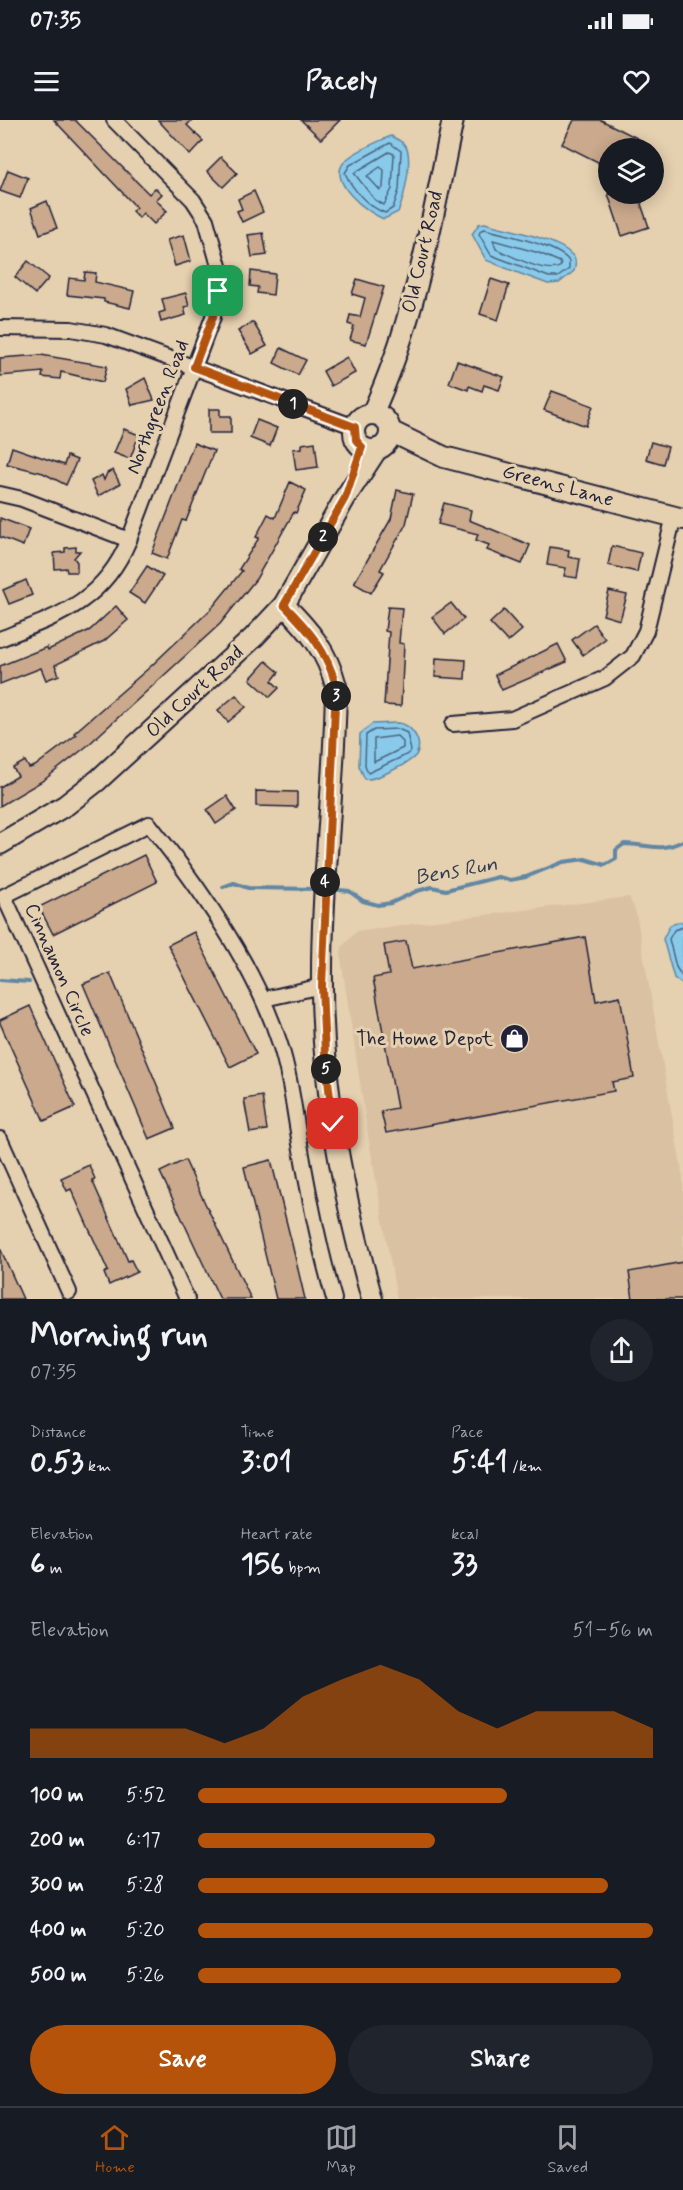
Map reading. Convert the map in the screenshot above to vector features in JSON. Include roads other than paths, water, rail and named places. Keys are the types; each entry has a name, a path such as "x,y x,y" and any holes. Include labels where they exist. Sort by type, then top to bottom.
{"street":[{"name":"Northgreen Road","path":"0,639 55,618 89,597 113,571 129,540 213,317 218,291 219,266 215,243 206,220 193,200 114,120"},
{"name":"Old Court Road","path":"0,844 66,805 98,780 220,670 284,605 379,434 387,381 413,302 453,120"},
{"path":"0,328 71,328 106,335 355,427 361,418 379,434"},
{"name":"Greens Lane","path":"379,434 432,453 679,517"},
{"path":"0,494 22,499 129,540"},
{"path":"453,724 498,722 528,714 605,678 633,656 646,631 679,517"},
{"path":"284,605 320,645 331,664 336,686 322,986 325,1054 333,1124 347,1202 372,1299"},
{"name":"Cinnamon Circle","path":"187,1299 4,896 149,824 169,849 246,965 264,999 289,1080 314,1222 334,1299"},
{"path":"264,999 322,986"},
{"path":"0,1139 69,1292"}],"water":[{"path":"391,136 406,147 409,160 405,189 398,212 384,219 368,210 351,195 341,178 341,169 345,161 354,154"},
{"path":"485,223 531,235 564,248 574,258 576,264 574,271 559,283 548,284 486,260 472,234 479,224"},
{"path":"372,724 403,724 415,734 418,745 416,755 392,771 365,779 359,766 360,734"},
{"path":"683,921 683,985 674,978 663,939 670,925"}],"waterway":[{"name":"Bens Run","path":"330,889 349,891 363,901 378,905 391,903 432,887 446,890 498,877 510,880 526,877 563,862 585,859 605,865 616,859 616,850 624,844 667,847 683,841"},
{"name":"Bens Run","path":"223,887 234,883 248,888 319,889"},
{"name":"Bens Run","path":"0,980 29,982"}],"place":[{"name":"The Home Depot","path":"514,1039"}]}
